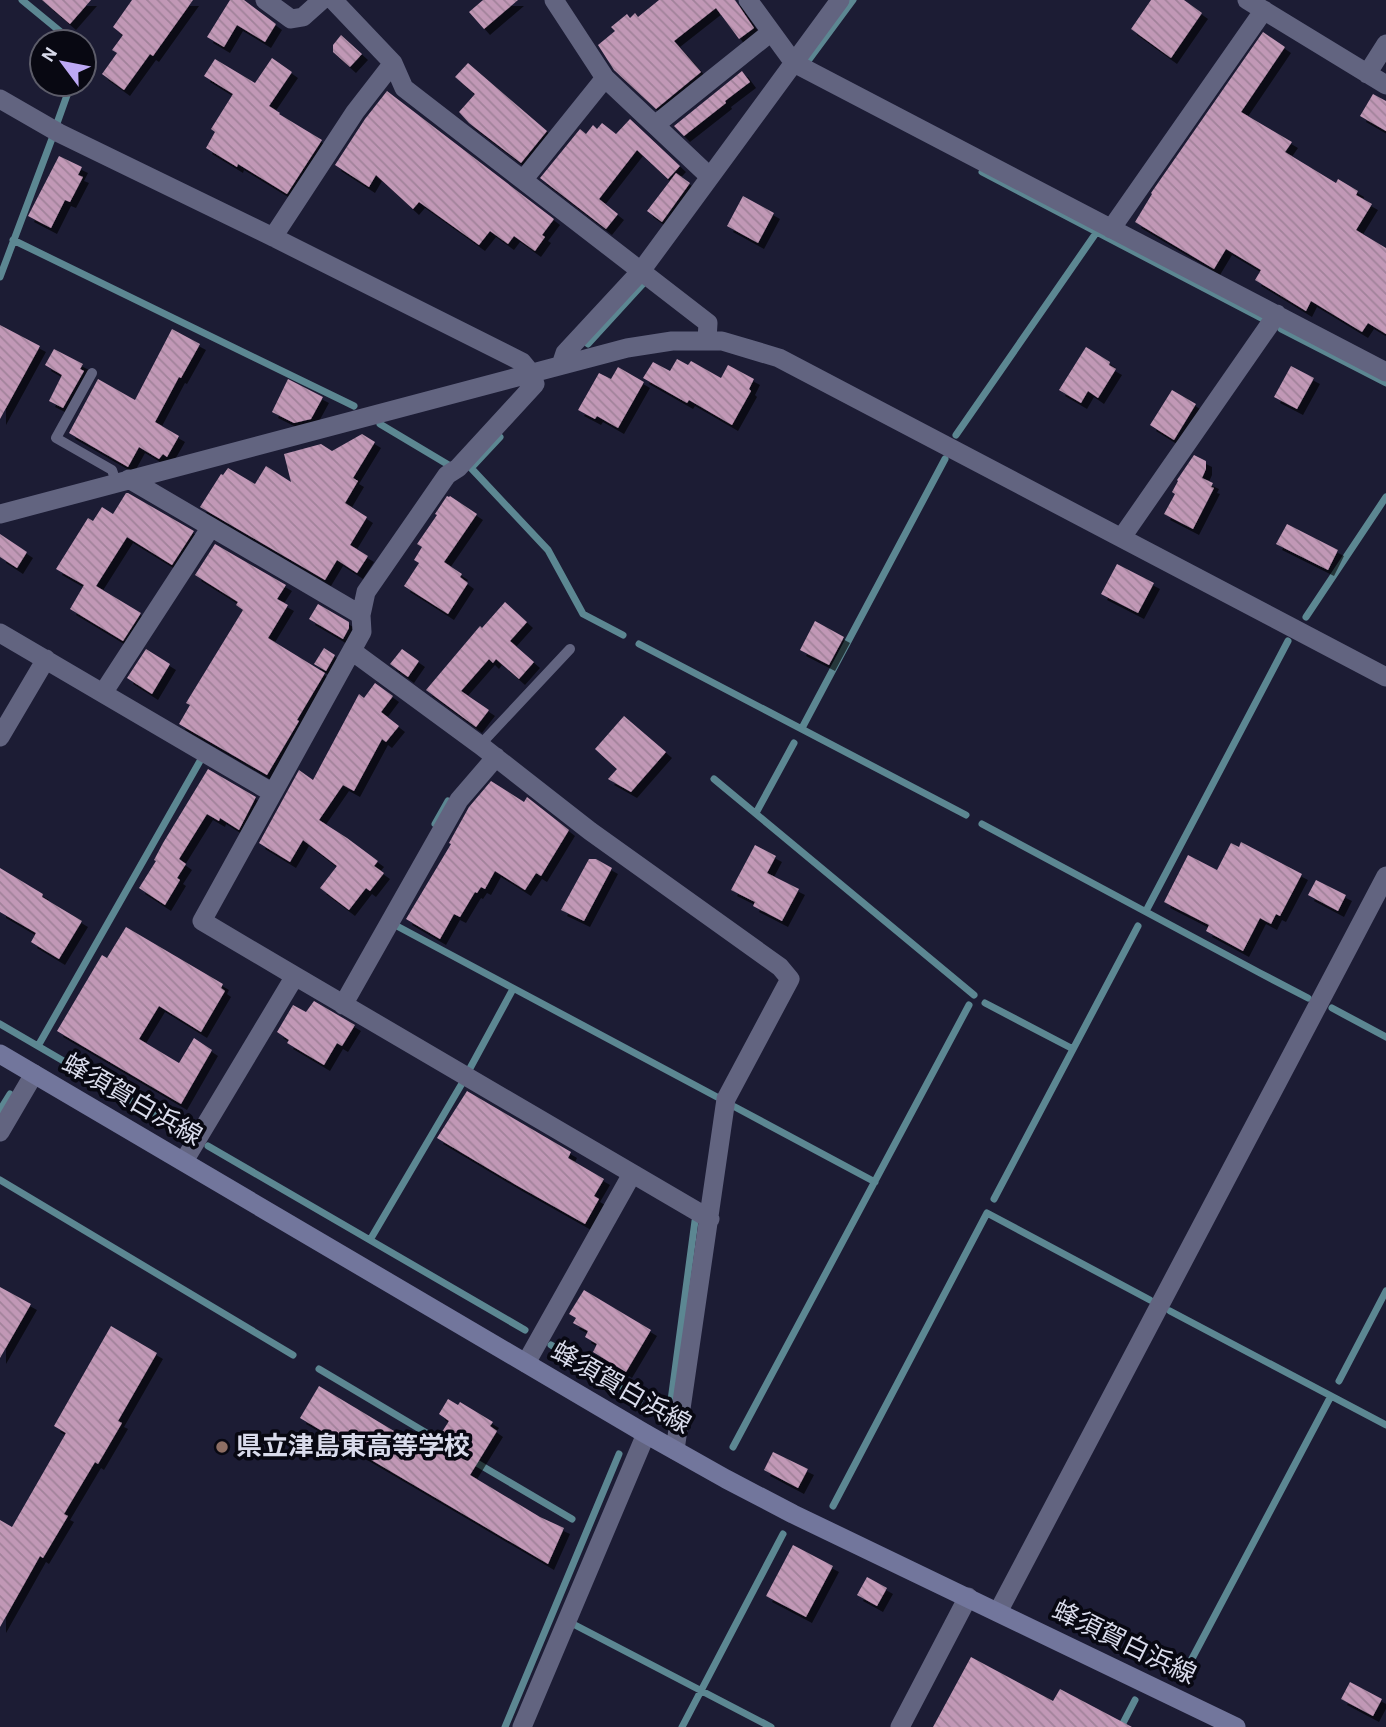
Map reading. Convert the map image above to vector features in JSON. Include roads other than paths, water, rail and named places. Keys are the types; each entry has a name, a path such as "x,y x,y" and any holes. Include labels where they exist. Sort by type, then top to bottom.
{"main road":[{"name":"蜂須賀白浜線","path":"0,1054 726,1479 793,1514 1236,1727"}],"street":[{"path":"265,0 291,19 303,17 322,0"},
{"path":"333,0 393,64 404,88 708,323 707,340"},
{"path":"554,0 606,78 709,176"},
{"path":"748,0 794,63 1386,372"},
{"path":"561,365 565,353 641,271 840,0"},
{"path":"1111,229 1256,5 1386,85"},
{"path":"655,124 771,32"},
{"path":"1367,74 1386,44"},
{"path":"273,237 355,112 393,64"},
{"path":"523,180 606,78"},
{"path":"0,99 59,133 522,362 531,373 535,384 458,468 447,475 366,592 361,615 362,632 202,922 710,1219"},
{"path":"1122,537 1277,314"},
{"path":"0,514 627,348 672,341 722,341 779,358 1386,677"},
{"path":"123,481 211,527 361,615"},
{"path":"103,693 211,527"},
{"path":"0,633 273,793"},
{"path":"352,651 488,751 590,831 780,967 790,979 726,1099 675,1450"},
{"path":"0,737 46,659"},
{"path":"343,1005 488,751"},
{"path":"998,1612 1386,876"},
{"path":"184,1161 295,976"},
{"path":"0,1132 34,1074"},
{"path":"526,1363 632,1174"},
{"path":"522,1727 646,1434"},
{"path":"900,1727 968,1597"}],"lane":[{"path":"92,373 56,438 112,470 123,481"},
{"path":"488,751 570,649"}],"waterway":[{"path":"22,0 56,28"},
{"path":"808,61 853,0"},
{"path":"56,126 66,98"},
{"path":"0,277 53,136"},
{"path":"982,172 1261,318"},
{"path":"956,435 1096,233"},
{"path":"13,240 354,406"},
{"path":"588,344 642,285"},
{"path":"1281,329 1386,383"},
{"path":"380,424 452,467"},
{"path":"500,437 471,468 548,550 583,614 623,635"},
{"path":"802,728 945,459"},
{"path":"1306,617 1386,497"},
{"path":"1146,911 1288,641"},
{"path":"639,644 966,815"},
{"path":"756,813 794,743"},
{"path":"38,1046 200,761"},
{"path":"714,779 974,995"},
{"path":"435,824 448,801"},
{"path":"982,824 1308,998"},
{"path":"395,925 717,1097"},
{"path":"994,1199 1138,926"},
{"path":"468,1072 513,989"},
{"path":"985,1003 1073,1049"},
{"path":"733,1447 969,1005"},
{"path":"1332,1008 1386,1037"},
{"path":"0,1024 187,1133"},
{"path":"370,1240 464,1080"},
{"path":"0,1110 10,1094"},
{"path":"735,1107 875,1182"},
{"path":"208,1146 525,1330"},
{"path":"0,1180 293,1355"},
{"path":"833,1506 987,1213 1150,1300"},
{"path":"670,1408 695,1221"},
{"path":"1339,1381 1386,1291"},
{"path":"1170,1311 1386,1425"},
{"path":"551,1345 641,1398 638,1404"},
{"path":"319,1369 445,1444"},
{"path":"1186,1670 1331,1396"},
{"path":"505,1727 619,1454"},
{"path":"470,1459 572,1519"},
{"path":"682,1727 783,1534"},
{"path":"575,1625 771,1727"},
{"path":"1121,1727 1135,1700"}],"place":[{"name":"県立津島東高等学校","path":"222,1447"}]}
